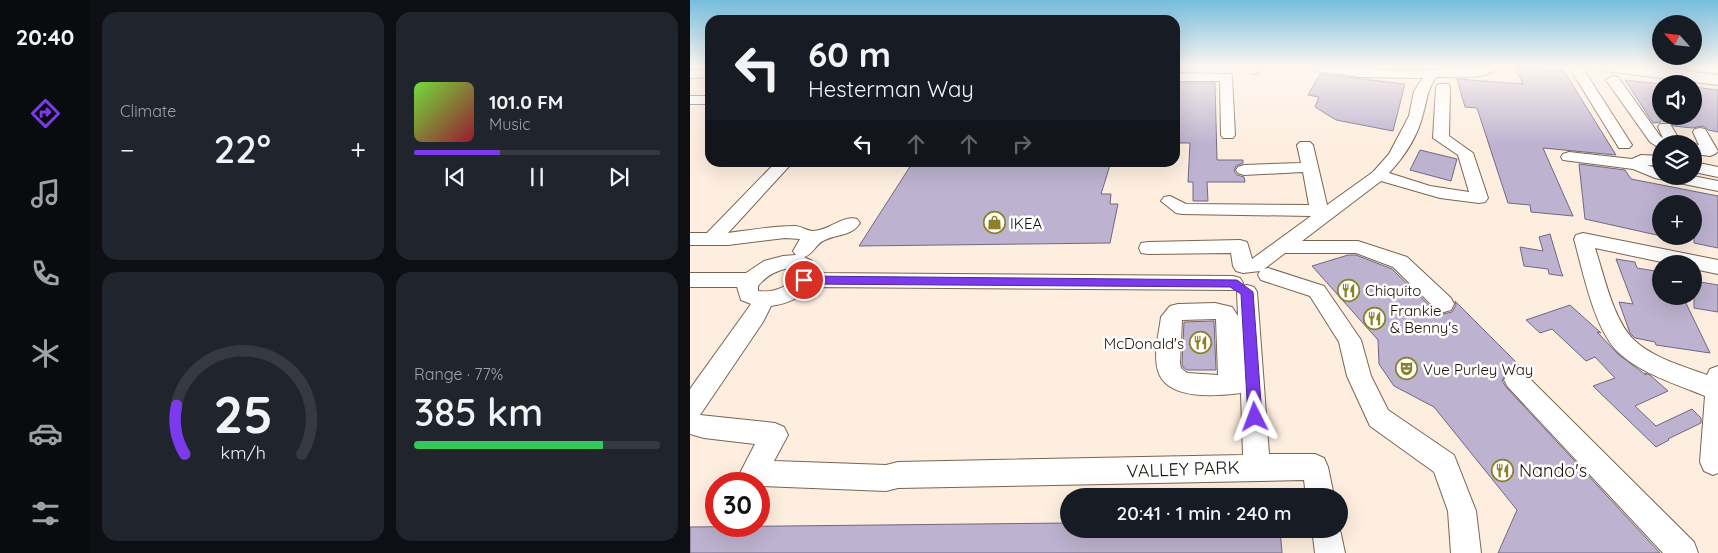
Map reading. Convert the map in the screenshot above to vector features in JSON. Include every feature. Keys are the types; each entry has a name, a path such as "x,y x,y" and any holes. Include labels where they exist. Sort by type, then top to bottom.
{"street":[{"path":"1227,93 1228,135"},
{"path":"1255,269 1325,211 1380,175 1396,156 1416,116 1421,93"},
{"path":"1380,175 1410,186 1448,196 1479,198 1465,152 1441,138 1443,93"},
{"path":"1591,93 1624,145"},
{"path":"1624,93 1652,135"},
{"path":"690,100 705,100"},
{"path":"1665,127 1669,135"},
{"path":"1702,135 1711,149 1702,150"},
{"path":"1305,145 1309,166 1325,211"},
{"path":"1569,157 1638,165 1652,173"},
{"path":"1638,165 1640,160 1652,161"},
{"path":"1244,170 1309,166"},
{"path":"711,240 780,167"},
{"path":"1702,169 1718,172"},
{"path":"1702,183 1718,186"},
{"path":"1170,201 1182,209 1325,211"},
{"path":"794,268 803,251 816,236 842,229 852,223"},
{"path":"690,239 711,240 798,232 809,236 810,242"},
{"path":"766,234 787,237 791,240 792,245 788,252 794,268 795,289 780,296 764,299 754,298 748,294 747,286 764,269 794,268 1240,287 1262,290 1268,283 1255,269 1240,246 1148,248"},
{"path":"1713,462 1717,382 1650,361 1627,346 1616,332 1610,319 1583,239 1718,267"},
{"path":"1281,247 1358,247 1400,262 1444,304"},
{"path":"1240,287 1232,274 1238,268 1255,269 1317,291 1350,340 1359,376 1379,418 1445,464 1462,511 1466,553"},
{"path":"690,280 751,280"},
{"name":"VALLEY PARK","path":"690,423 704,427 775,435 753,473 886,478 898,474 1011,474 1256,467 1242,383 1240,287"},
{"path":"690,408 755,316 764,299"},
{"path":"1220,311 1227,316 1242,383 1200,385 1188,383 1171,374 1169,366 1174,314 1178,312 1220,311"},
{"path":"1516,380 1683,553"},
{"path":"1256,467 1315,467 1319,488"},
{"path":"1328,538 1330,553"}],"building":[{"path":"1180,93 1215,93 1217,160 1243,160 1243,163 1236,166 1234,171 1237,175 1244,177 1245,182 1207,182 1208,201 1193,201 1193,182 1188,182 1190,143 1180,143"},
{"path":"1309,93 1403,93 1393,131 1336,120 1315,107 1319,97 1308,95"},
{"path":"1461,93 1577,93 1616,155 1543,148 1573,216 1531,212 1530,205 1508,203 1477,108 1465,107"},
{"path":"1633,93 1652,93 1652,121"},
{"path":"1702,93 1718,93 1718,132 1700,126 1693,128 1673,126 1702,125"},
{"path":"1420,150 1457,159 1451,181 1410,170"},
{"path":"1579,164 1625,170 1631,179 1652,183 1652,185 1662,185 1718,196 1718,248 1702,245 1702,195 1652,195 1652,234 1585,219"},
{"name":"IKEA","path":"910,167 1109,167 1101,194 1111,194 1110,204 1118,204 1110,243 859,246"},
{"path":"1550,234 1563,276 1549,274 1548,269 1524,266 1520,247 1543,251 1539,237"},
{"path":"1348,255 1356,255 1392,269 1436,312 1443,314 1452,312 1456,305 1455,301 1525,371 1515,368 1506,372 1502,381 1507,388 1660,553 1498,553 1517,510 1434,407 1394,386 1379,364 1378,340 1312,266"},
{"path":"1616,259 1635,262 1637,268 1652,270 1652,305 1687,305 1710,353 1656,345 1655,342 1635,338 1630,333 1619,302 1633,304"},
{"path":"1702,282 1718,285 1718,312 1694,308 1694,305 1702,305"},
{"path":"1570,305 1601,333 1597,332 1618,354 1646,375 1645,373 1650,375 1668,391 1635,406 1656,426 1692,409 1701,418 1701,423 1656,447 1593,386 1615,378 1595,357 1586,361 1552,329 1540,333 1526,320"},
{"path":"1214,321 1216,370 1187,370 1183,367 1182,363 1184,322"},
{"path":"1060,523 1060,538 1281,538 1282,553 690,553 690,527 705,527 705,537 770,537 770,526"}],"place":[{"name":"IKEA","path":"994,223"},
{"name":"Chiquito","path":"1349,290"},
{"name":"Frankie & Benny's","path":"1374,319"},
{"name":"McDonald's","path":"1200,343"},
{"name":"Vue Purley Way","path":"1407,369"},
{"name":"Nando's","path":"1503,470"}],"route":[{"path":"804,280 1233,283 1236,287 1247,292 1255,417"}]}
